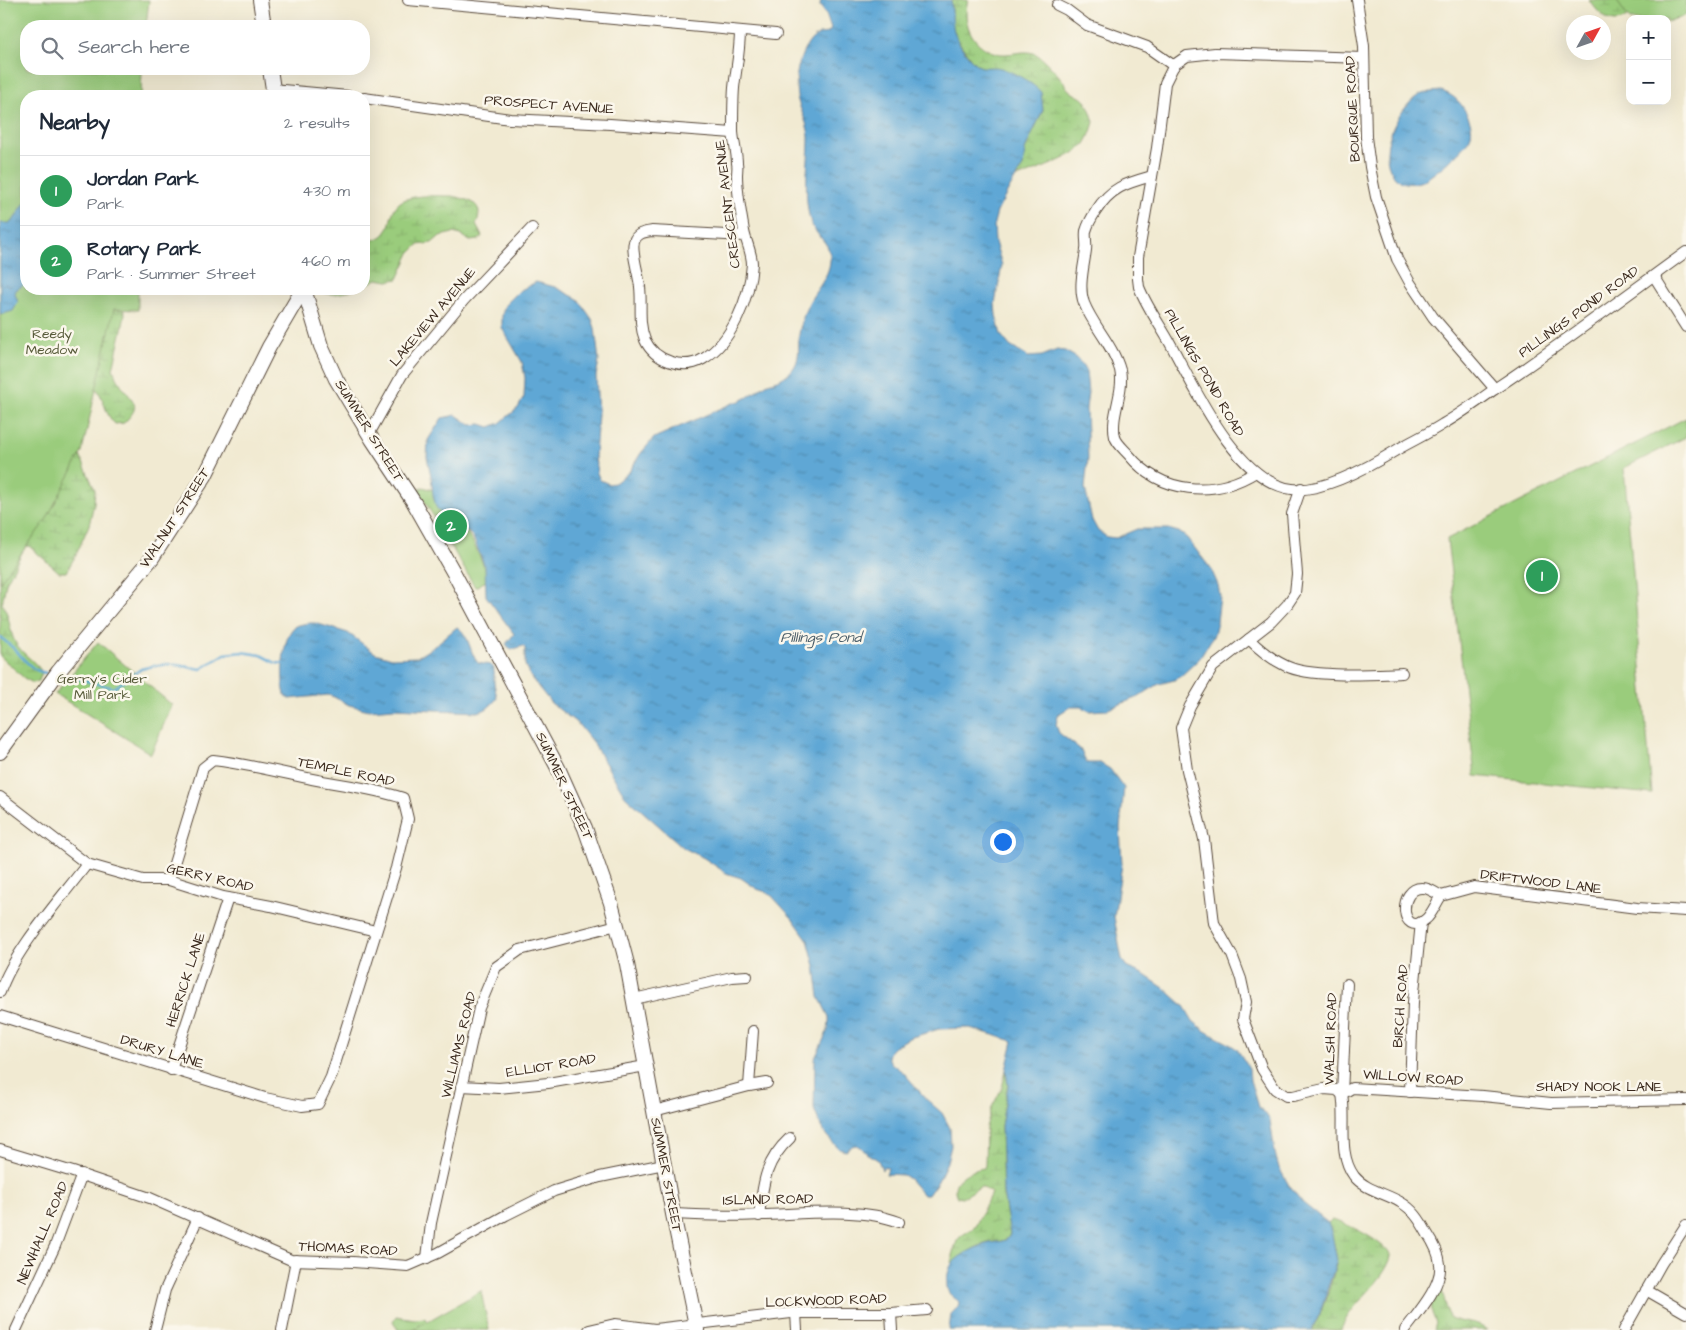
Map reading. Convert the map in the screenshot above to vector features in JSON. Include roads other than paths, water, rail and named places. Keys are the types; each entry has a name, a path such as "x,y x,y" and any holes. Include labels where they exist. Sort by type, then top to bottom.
{"main road":[{"path":"260,0 263,20"},
{"path":"271,75 273,90"},
{"name":"WALNUT STREET","path":"0,752 58,672 157,550 205,476 268,348 299,295"},
{"name":"SUMMER STREET","path":"305,295 328,362 346,396 433,535 558,768 585,828 605,882 618,925 696,1327"}],"street":[{"path":"408,0 776,34"},
{"name":"BOURQUE ROAD","path":"1357,0 1364,58 1366,137 1370,166 1376,197 1397,259 1433,317 1495,389"},
{"path":"1057,5 1068,10 1087,24 1146,47 1174,66 1187,56 1211,53 1364,58"},
{"name":"CRESCENT AVENUE","path":"740,31 740,50 734,90 733,133 738,164 739,196 745,236 752,263 743,306 736,322 715,350 702,360 689,364 676,364 660,356 651,349 645,340 640,315 640,287 634,242 637,236 643,233 662,231 745,236"},
{"name":"PILLINGS POND ROAD","path":"1174,66 1165,83 1138,257 1139,287 1209,414 1248,466 1270,482 1292,489 1319,486 1360,470 1444,424 1686,252"},
{"name":"PROSPECT AVENUE","path":"370,99 510,119 733,133"},
{"path":"1152,176 1131,182 1111,192 1094,215 1086,235 1082,289 1083,300 1113,353 1120,370 1121,389 1116,415 1115,437 1138,466 1162,481 1176,487 1194,490 1220,488 1244,480 1256,472"},
{"name":"LAKEVIEW AVENUE","path":"370,434 402,375 470,294 532,228"},
{"path":"1654,276 1686,327"},
{"name":"WILLOW ROAD","path":"1301,488 1292,514 1297,574 1295,593 1272,622 1213,667 1190,706 1181,728 1187,770 1204,839 1208,889 1214,923 1229,949 1241,979 1246,1002 1243,1019 1262,1070 1273,1087 1286,1096 1324,1090 1337,1090 1342,1094 1352,1088 1483,1096"},
{"path":"1249,639 1268,657 1288,667 1315,672 1357,674 1402,673"},
{"name":"TEMPLE ROAD","path":"169,880 202,768 213,760 242,763 311,779 380,791 403,798 408,819 396,868 332,1076 318,1104"},
{"name":"GERRY ROAD","path":"0,797 87,864 143,880 169,880 228,898 271,906 376,931"},
{"path":"0,992 5,977 34,933 87,864"},
{"path":"1422,887 1441,896 1434,905 1430,916 1421,922 1411,923 1406,919 1404,911 1408,897 1415,890 1422,887"},
{"name":"DRIFTWOOD LANE","path":"1441,896 1474,887 1637,908 1686,911"},
{"name":"HERRICK LANE","path":"172,1070 228,898"},
{"name":"BIRCH ROAD","path":"1410,1092 1413,1002 1421,922"},
{"name":"WILLIAMS ROAD","path":"427,1258 431,1223 479,1008 496,968 520,950 618,925"},
{"path":"634,1000 732,977 747,976"},
{"name":"WALSH ROAD","path":"1347,984 1342,1094 1345,1106 1345,1155 1349,1168 1361,1182 1399,1201 1412,1210 1438,1252 1441,1266 1437,1282 1423,1306 1405,1330"},
{"name":"DRURY LANE","path":"0,1016 172,1070 292,1104 302,1106 318,1104"},
{"path":"749,1086 753,1031"},
{"name":"ELLIOT ROAD","path":"461,1086 499,1088 548,1083 646,1066"},
{"path":"654,1111 767,1083"},
{"name":"SHADY NOOK LANE","path":"1483,1096 1551,1103 1686,1100"},
{"path":"759,1216 762,1190 767,1172 774,1156 790,1138"},
{"name":"THOMAS ROAD","path":"0,1150 82,1174 150,1198 292,1260 408,1266 427,1258 554,1191 600,1177 664,1164"},
{"name":"NEWHALL ROAD","path":"16,1330 55,1246 82,1174"},
{"name":"ISLAND ROAD","path":"673,1214 759,1216 812,1213 862,1214 888,1218 899,1222"},
{"path":"155,1330 165,1290 198,1218"},
{"path":"1624,1330 1661,1264 1686,1225"},
{"path":"282,1330 296,1260"},
{"path":"1646,1290 1686,1313"},
{"name":"LOCKWOOD ROAD","path":"589,1330 615,1324 655,1329 696,1327 796,1313 891,1313 927,1310"},
{"path":"796,1313 797,1330"},
{"path":"891,1313 892,1330"}],"water":[{"name":"Pillings Pond","path":"821,0 951,0 955,34 970,58 982,67 999,67 1012,72 1041,92 1043,110 1025,150 1023,166 997,212 994,223 995,242 1002,265 995,304 1001,335 1010,346 1028,357 1042,356 1057,350 1065,351 1077,358 1086,371 1088,392 1086,409 1088,458 1085,488 1092,520 1098,531 1107,537 1116,538 1137,529 1168,529 1179,532 1187,538 1211,569 1218,585 1220,596 1214,635 1200,658 1181,676 1159,684 1138,697 1106,710 1089,711 1082,707 1070,707 1059,714 1056,725 1059,733 1080,749 1087,763 1100,763 1110,769 1124,788 1120,828 1122,864 1114,917 1122,960 1128,968 1143,974 1164,988 1184,1006 1193,1021 1205,1031 1237,1049 1249,1068 1250,1080 1258,1107 1270,1120 1279,1168 1290,1187 1303,1203 1328,1223 1337,1260 1320,1313 1312,1330 949,1330 951,1314 959,1303 947,1288 947,1277 952,1264 969,1251 986,1244 1005,1240 1010,1234 1003,1193 1001,1126 1008,1086 1006,1070 1013,1041 970,1028 939,1029 909,1038 890,1051 888,1057 891,1063 904,1073 926,1099 942,1113 950,1128 951,1146 947,1162 938,1181 928,1195 923,1195 903,1175 886,1174 888,1168 883,1167 882,1170 878,1160 866,1153 861,1147 852,1146 846,1151 839,1149 821,1127 814,1109 815,1058 828,1030 829,1017 819,997 815,966 808,940 793,919 772,896 741,878 726,873 704,858 684,848 625,796 593,743 578,724 551,703 532,679 525,665 525,648 523,646 511,650 506,644 514,634 486,596 485,567 473,537 465,529 447,521 436,507 427,457 428,440 442,418 456,415 471,425 481,424 490,427 500,423 518,408 524,397 525,378 522,362 502,328 502,315 505,305 519,291 536,282 555,287 578,299 592,319 599,361 596,376 598,414 595,457 600,480 609,484 615,483 629,472 641,453 654,438 743,400 768,383 784,377 794,367 798,358 799,332 804,315 809,302 825,277 830,263 829,250 813,227 808,212 806,191 809,137 796,87 798,67 805,48 817,35 828,33 831,29 826,14 820,6"},
{"path":"1441,91 1460,103 1466,112 1471,128 1469,140 1442,167 1422,181 1409,183 1399,181 1390,170 1387,159 1387,148 1394,125 1415,98 1424,93"},
{"path":"20,210 20,287 16,290 15,294 18,302 13,311 0,315 0,223 13,221"},
{"path":"309,623 348,633 375,653 392,658 417,657 432,648 457,627 467,639 478,663 491,665 494,668 497,698 488,707 477,712 394,708 369,710 349,705 328,695 289,699 286,697 283,683 284,654 288,637 294,627"}],"waterway":[{"path":"0,637 33,668 46,673"},
{"path":"64,675 114,688 141,669 171,664 201,669 225,654 242,652 261,655 276,663 287,664"}],"place":[{"name":"Rotary Park","path":"451,526"},
{"name":"Jordan Park","path":"1542,576"}],"park label":[{"name":"Reedy Meadow","path":"52,342"},
{"name":"Gerry's Cider Mill Park","path":"102,688"}]}
